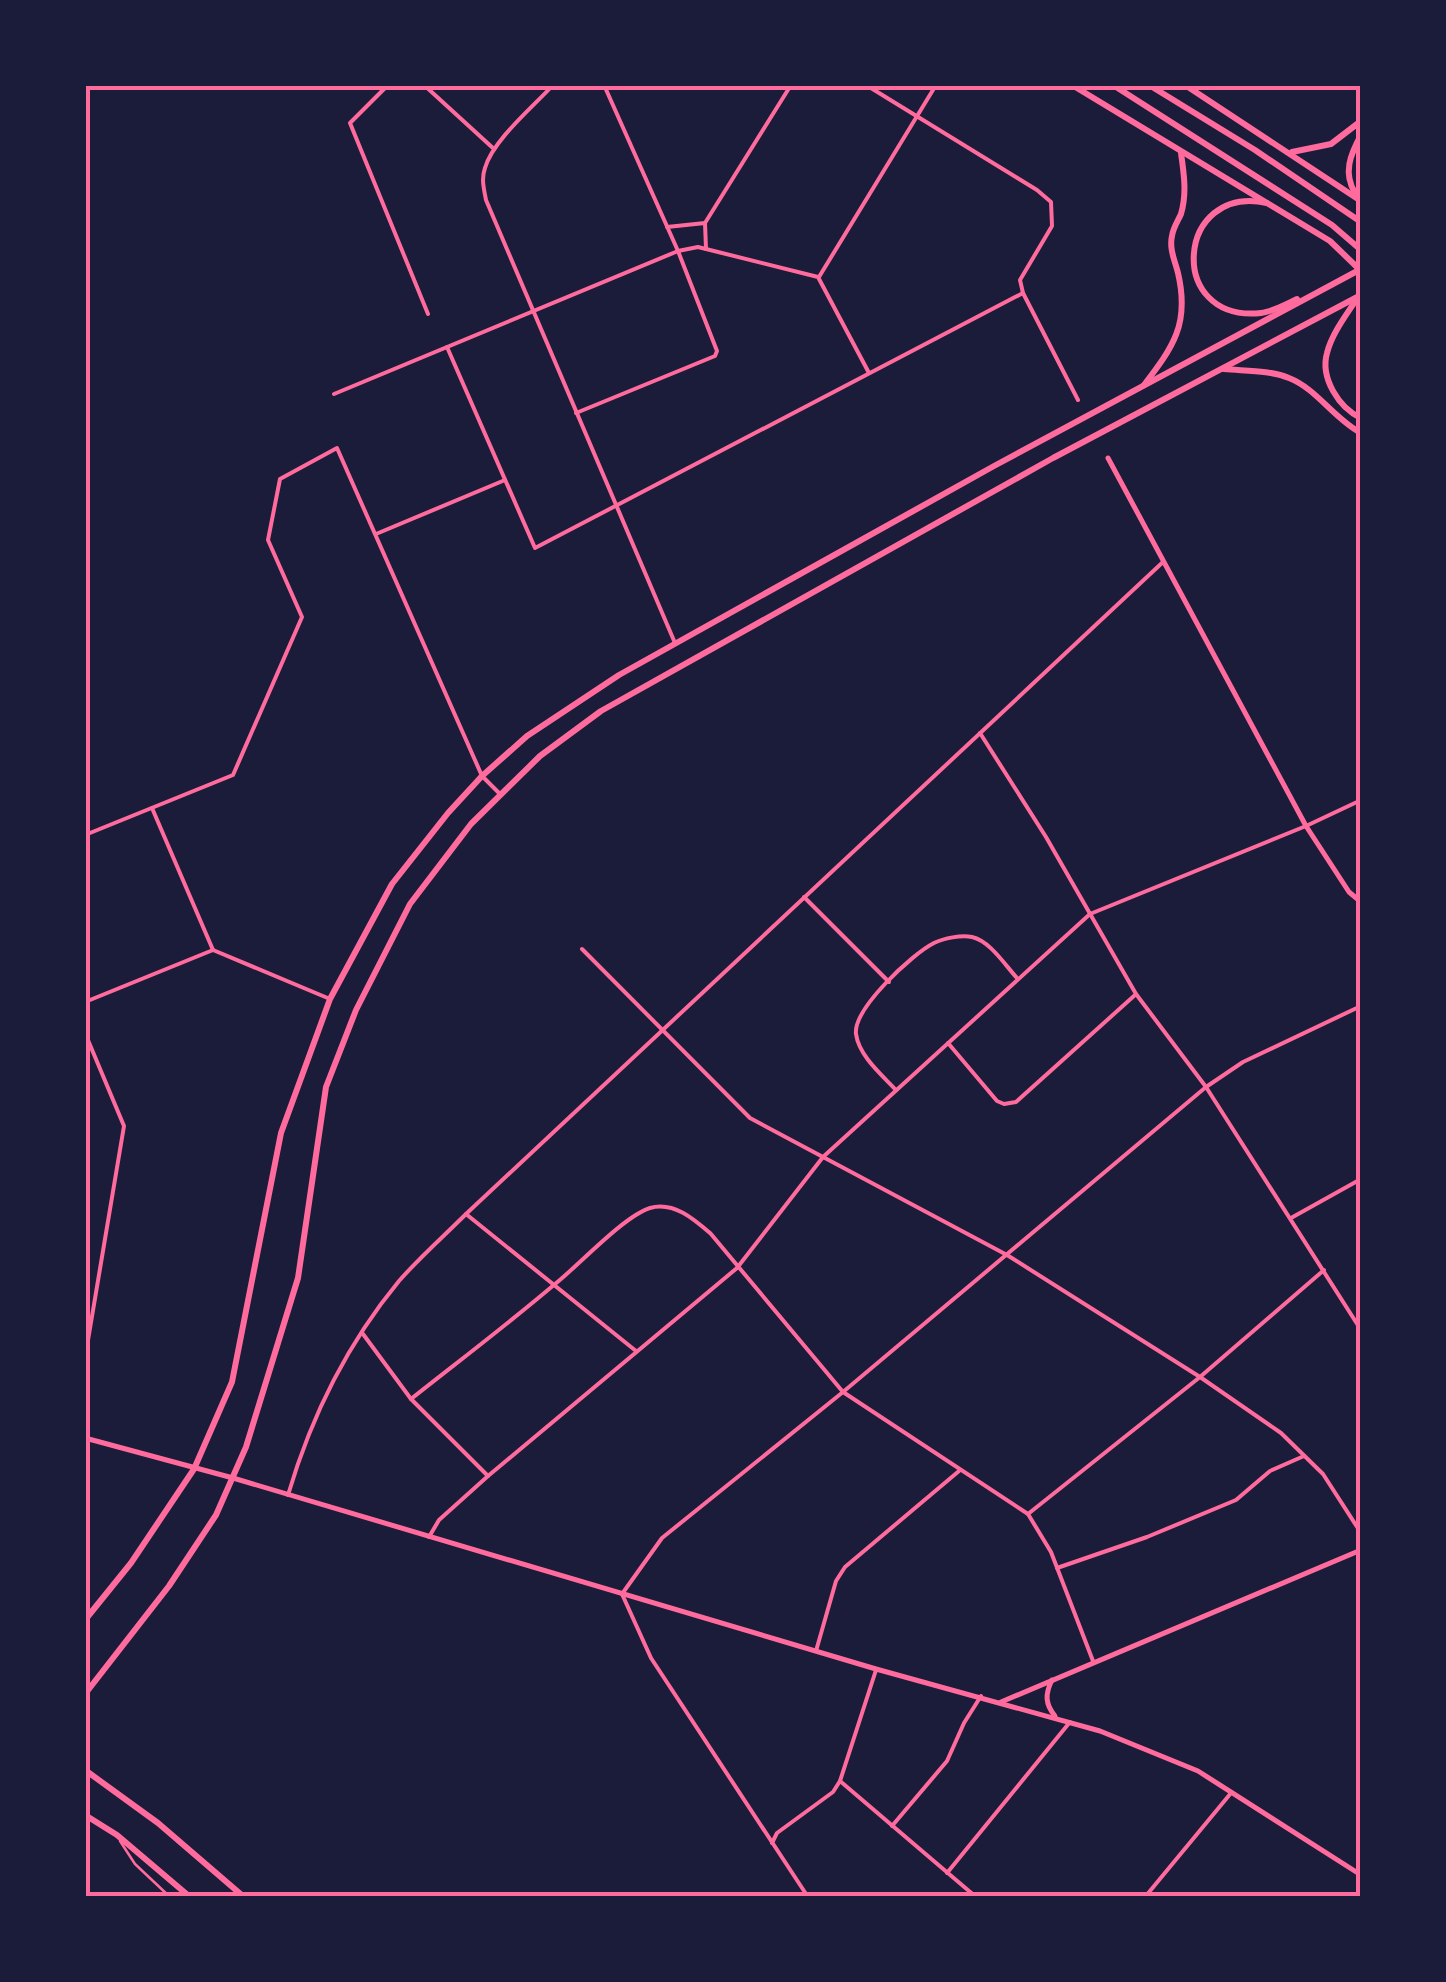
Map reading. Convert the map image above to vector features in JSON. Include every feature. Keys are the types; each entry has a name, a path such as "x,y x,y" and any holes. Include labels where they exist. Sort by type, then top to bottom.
{"main road":[{"path":"85,1620 131,1563 194,1469 232,1382 282,1133 330,999 392,884 482,776 542,725 588,694 1361,270 1330,241 1273,204 1072,85"},
{"path":"1113,85 1332,225 1361,250"},
{"path":"1185,85 1360,199"},
{"path":"1151,86 1361,222"},
{"path":"1291,152 1332,144 1361,121"},
{"path":"1360,199 1347,176 1361,136"},
{"path":"1142,388 1172,350 1180,327 1183,300 1172,236 1186,187 1181,152"},
{"path":"1273,204 1248,199 1225,205 1206,220 1192,246 1192,270 1207,298 1233,312 1263,314 1334,284"},
{"path":"85,1694 169,1586 216,1515 233,1478 298,1278 326,1087 356,1010 410,904 471,824 540,756 602,711 1053,458 1360,296"},
{"path":"1360,296 1337,328 1325,356 1330,385 1345,410 1361,418"},
{"path":"1223,368 1289,378 1310,391 1333,415 1361,432"},
{"path":"85,1770 158,1823 244,1897"},
{"path":"85,1815 116,1835 190,1897"}],"street":[{"path":"388,85 350,123 428,314"},
{"path":"424,85 494,150"},
{"path":"553,85 494,150 485,166 486,200 675,644"},
{"path":"576,413 717,352 678,251 604,85"},
{"path":"706,249 705,224 791,85"},
{"path":"866,85 1051,202 1052,226 1020,280 1078,400"},
{"path":"818,277 936,85"},
{"path":"667,226 705,224"},
{"path":"334,394 678,251 698,247 818,277 870,374"},
{"path":"447,347 535,548 1023,293"},
{"path":"85,836 233,775 302,617 268,540 280,480 337,448 482,776 501,795"},
{"path":"1108,458 1306,826 1349,892 1361,902"},
{"path":"375,534 505,480"},
{"path":"288,1495 313,1420 362,1334 398,1282 1162,562"},
{"path":"980,734 1136,994 1206,1087 1361,1330"},
{"path":"429,1537 439,1520 488,1476 736,1268 823,1157 1090,914 1356,802 1361,806"},
{"path":"152,808 213,950 330,999"},
{"path":"804,897 889,982"},
{"path":"896,1090 856,1040 856,1023 865,1007 889,982 932,944 960,937 974,937 986,944 1018,979"},
{"path":"582,949 750,1118 1007,1254 1200,1377 1280,1432 1322,1474 1361,1534"},
{"path":"85,1002 213,950"},
{"path":"948,1043 996,1101 1016,1102 1136,994"},
{"path":"622,1594 662,1538 843,1392 1206,1087 1244,1062 1361,1006"},
{"path":"85,1033 124,1126 85,1358"},
{"path":"1290,1218 1361,1178"},
{"path":"412,1399 630,1220 650,1208 670,1207 691,1216 711,1234 843,1392 1028,1514 1042,1532 1093,1662"},
{"path":"466,1214 636,1351"},
{"path":"1028,1514 1200,1377 1324,1270"},
{"path":"362,1334 412,1399 488,1476"},
{"path":"85,1438 1070,1722 1151,1750 1232,1791 1361,1875"},
{"path":"1057,1568 1148,1537 1236,1500 1270,1471 1304,1456"},
{"path":"816,1651 836,1580 846,1566 959,1471"},
{"path":"1001,1702 1361,1550"},
{"path":"622,1594 651,1658 808,1897"},
{"path":"772,1842 776,1833 833,1792 840,1781 876,1669"},
{"path":"1052,1679 1046,1691 1047,1701 1057,1718"},
{"path":"892,1826 947,1762 981,1696"},
{"path":"947,1872 1070,1722"},
{"path":"840,1781 976,1897"},
{"path":"1146,1897 1232,1791"}],"lane":[{"path":"116,1835 135,1864 170,1897"}]}
